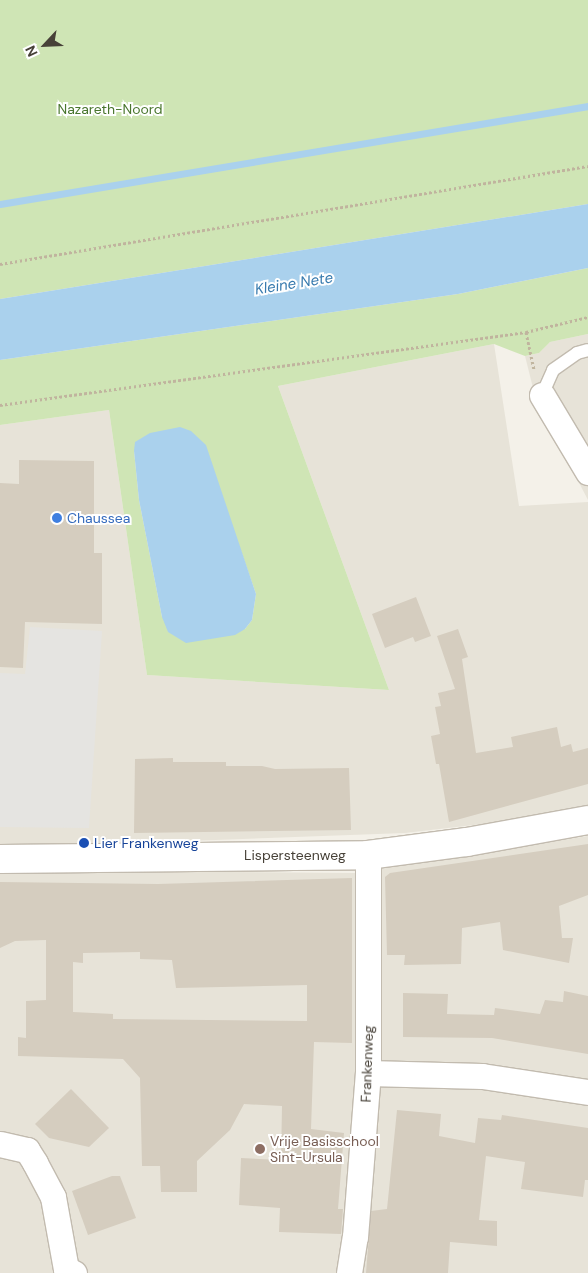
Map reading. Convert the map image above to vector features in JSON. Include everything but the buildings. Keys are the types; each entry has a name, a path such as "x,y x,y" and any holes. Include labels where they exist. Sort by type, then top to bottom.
{"street":[{"path":"542,395 588,472"},
{"name":"Lispersteenweg","path":"0,859 368,855 467,842 588,820"},
{"name":"Frankenweg","path":"349,1273 355,1238 368,1073 368,855"},
{"path":"368,1073 482,1076 588,1092"},
{"path":"0,1144 27,1150 35,1162 53,1197 66,1269 74,1273"}],"lane":[{"path":"542,395 553,370 577,353 588,350"}],"path":[{"path":"0,264 588,166"},
{"path":"0,405 526,332 588,317"},
{"path":"526,332 534,371 542,395"}],"shaded area":[{"path":"588,334 588,500 536,400 525,356 539,353 550,342"},
{"path":"494,344 519,506 588,502 588,807 551,816 405,833 0,848 0,425 109,410 147,675 389,690 278,386"},
{"path":"30,627 102,631 89,828 0,827 0,673 25,674"},
{"path":"588,836 588,1273 0,1273 0,870 355,873"}],"green space":[{"name":"Nazareth-Noord","path":"0,0 588,0 588,204 0,299"},
{"path":"588,268 588,334 550,342 539,353 525,356 494,344 278,386 389,690 147,675 109,410 0,425 0,360 458,294","holes":["134,451 241,551 256,594 252,620 245,629 162,617 139,500"]}],"water":[{"name":"Kleine Nete","path":"588,204 588,268 458,294 0,360 0,299"},
{"path":"180,427 191,431 206,445 256,594 252,620 245,629 235,635 186,643 168,632 162,617 139,500 134,451 135,442 150,433"}],"waterway":[{"path":"0,204 588,106"}],"place":[{"name":"Chaussea","path":"57,518"},
{"name":"Lier Frankenweg","path":"84,843"},
{"name":"Vrije Basisschool Sint-Ursula","path":"260,1149"}]}
